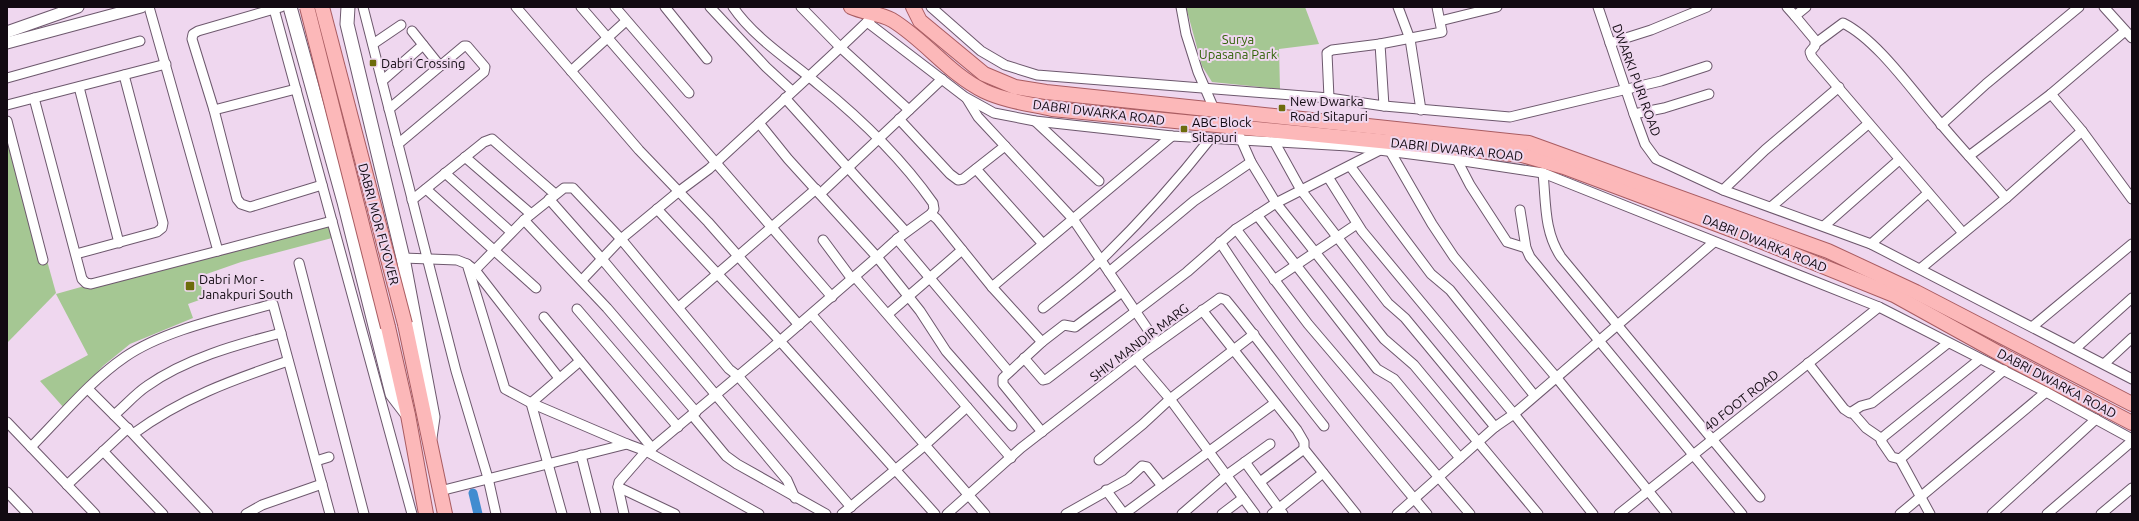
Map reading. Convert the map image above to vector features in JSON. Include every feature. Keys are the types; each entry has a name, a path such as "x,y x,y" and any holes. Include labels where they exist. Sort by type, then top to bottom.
{"main road":[{"path":"290,7 344,202 392,394 408,415"},
{"name":"DABRI MOR FLYOVER","path":"307,7 388,327 408,415 426,514"},
{"name":"DABRI MOR FLYOVER","path":"322,7 405,324 445,514"},
{"path":"348,7 347,24 355,51 404,258 433,417 429,442"},
{"name":"DABRI DWARKA ROAD","path":"851,7 872,17 890,20 910,32 960,76 984,91 1012,101 1052,109 1522,155 1564,167 1743,234 1894,295 2004,356 2132,423"},
{"name":"DABRI DWARKA ROAD","path":"913,7 920,21 984,74 1015,87 1046,92 1529,143 1828,251 1916,292 2132,404"},
{"path":"307,68 321,72 335,71 347,63 355,51"}],"street":[{"path":"7,32 78,7"},
{"path":"7,44 141,7"},
{"path":"149,7 218,251"},
{"path":"363,7 374,44 389,110 484,480 496,514"},
{"path":"516,7 613,121 799,325"},
{"path":"581,7 832,297"},
{"path":"615,7 690,93"},
{"path":"665,7 707,59"},
{"path":"710,7 766,67 792,91"},
{"path":"624,514 618,487 624,476 649,450 812,315 905,231 931,214 934,210 933,203 878,137 810,77 777,51 734,7"},
{"path":"801,7 841,48 909,110"},
{"path":"930,7 981,51 1005,65 1037,75 1329,98 1421,110 1510,117 1661,81 1707,66"},
{"path":"1181,7 1186,34 1205,89 1214,109"},
{"path":"1398,7 1410,38 1421,110"},
{"path":"1329,98 1326,57 1329,51 1380,44 1442,32 1437,7"},
{"path":"1440,21 1497,7"},
{"name":"DWARKI PURI ROAD","path":"1598,7 1625,90 1645,144 1656,159 1723,190"},
{"path":"1610,43 1651,30 1707,7"},
{"path":"1786,7 1816,43"},
{"path":"1795,16 1806,7"},
{"path":"1941,125 1986,84 2078,7"},
{"path":"2104,7 2132,38"},
{"path":"322,185 250,207 241,204 237,199 214,110 192,39 193,34 198,31 278,8 296,89 412,514"},
{"path":"582,280 621,239 678,192 717,163 792,91 810,77 841,48 872,17 942,79 965,96 994,113 1035,121 1172,136 1348,146 1543,173 1879,307 2046,392 2132,440 2047,514"},
{"path":"571,71 626,21"},
{"path":"1963,233 1898,160 1811,55 1816,43 1843,23 1848,25 1882,55 1941,125 2006,198"},
{"path":"374,44 401,24"},
{"path":"412,31 440,66"},
{"path":"1969,156 2051,94 2125,31"},
{"path":"7,78 140,41"},
{"path":"1380,44 1384,106"},
{"path":"389,110 466,45 486,69 398,144"},
{"path":"382,81 423,46"},
{"path":"7,105 166,64"},
{"path":"76,254 157,232 162,228 163,223 124,75"},
{"path":"679,307 847,166 942,79"},
{"path":"79,87 119,243"},
{"path":"1839,87 1723,190 1871,244 2132,379"},
{"path":"214,110 296,89"},
{"path":"1634,114 1664,108 1709,94"},
{"path":"2051,94 2082,131 2132,199"},
{"path":"965,96 978,117 1073,219 1157,343"},
{"path":"34,98 82,279 86,283 91,284 332,222"},
{"path":"785,98 905,231"},
{"path":"899,119 954,179 963,179 1006,146"},
{"path":"7,121 43,260"},
{"path":"1035,121 1099,182"},
{"path":"759,123 788,159 877,257 908,296 946,351 1012,426"},
{"path":"1771,207 1868,124"},
{"path":"1238,127 1241,141 1251,162 1276,203 1384,339 1414,366 1479,441 1538,514"},
{"path":"1920,268 2006,198 2082,131"},
{"path":"992,286 1172,136"},
{"path":"412,200 484,142 492,139 552,197 787,480 795,498"},
{"path":"1043,308 1101,260 1182,175 1210,139"},
{"path":"1276,142 1301,190 1337,238 1388,303 1405,318 1495,427"},
{"path":"1024,358 1045,380 1188,272 1236,229 1276,203 1380,150"},
{"path":"1390,151 1432,224 1454,257 1556,377 1667,514"},
{"path":"465,157 528,217 694,414 726,456 795,498 826,514"},
{"path":"1457,160 1470,185 1508,242 1526,248"},
{"path":"1824,226 1898,160"},
{"path":"1109,272 1194,201 1251,162"},
{"path":"1350,166 1431,274 1450,290 1534,395"},
{"path":"976,169 1043,244"},
{"path":"445,173 511,232"},
{"path":"1543,173 1548,231 1553,245 1616,325 1760,497"},
{"path":"1328,177 1357,224 1514,414 1593,514"},
{"path":"664,187 678,192"},
{"path":"475,270 511,232 528,217 564,188 572,188 621,239 729,369 738,376 851,507"},
{"path":"426,189 536,288"},
{"path":"1871,244 1928,194"},
{"path":"657,209 780,341 935,514"},
{"path":"1520,210 1526,248 1530,256 1742,514"},
{"path":"931,214 1042,342"},
{"path":"1257,215 1377,369 1394,379 1460,458"},
{"path":"1274,280 1357,224"},
{"path":"1236,229 1308,324 1440,476 1470,514"},
{"path":"897,239 1009,372"},
{"path":"823,240 854,278 888,314 1011,458"},
{"path":"1220,242 1245,280 1338,407 1427,514"},
{"path":"1397,514 1495,427 1514,414 1534,395 1714,242"},
{"path":"2032,327 2132,244"},
{"path":"888,314 962,250"},
{"path":"404,258 457,260 467,264 475,270 559,378"},
{"path":"299,263 364,514"},
{"path":"467,264 503,386 512,394 627,444 649,450 759,514"},
{"path":"1042,432 1003,384 1003,378 1064,324 1075,327 1122,292"},
{"name":"SHIV MANDIR MARG","path":"947,514 1042,432 1157,343 1202,310 1223,298 1254,334 1284,376 1324,426"},
{"path":"2075,349 2132,298"},
{"path":"31,447 103,374 126,356 158,341 213,321 273,304 330,514"},
{"name":"40 FOOT ROAD","path":"1625,512 1693,453 1713,439 1879,307"},
{"path":"577,309 678,427"},
{"path":"1202,310 1232,351 1301,436 1304,449 1356,514"},
{"path":"812,315 924,446 985,514"},
{"path":"544,317 649,450"},
{"path":"114,415 145,387 159,378 198,359 281,333"},
{"path":"1099,460 1144,424 1170,399 1254,334"},
{"path":"2104,364 2132,338"},
{"path":"1852,412 1862,406 1872,403 1948,343"},
{"path":"1882,439 1980,359"},
{"path":"1136,360 1170,399 1255,514"},
{"path":"67,485 103,451 130,431 190,398 226,382 288,361"},
{"path":"531,403 580,361"},
{"path":"1808,363 1844,409 1848,412 1852,412 1866,428 1882,439 1883,446 1892,457 1900,459 1922,496 1930,514"},
{"path":"1900,459 2004,370"},
{"path":"88,389 130,431 208,514"},
{"path":"1900,514 2046,392"},
{"path":"531,403 562,514"},
{"path":"1106,490 1124,514 1275,404"},
{"path":"842,514 924,446 967,407"},
{"path":"1992,514 2096,419"},
{"path":"7,422 95,514"},
{"path":"440,491 627,444"},
{"path":"1182,514 1227,475 1270,444"},
{"path":"1260,482 1304,449"},
{"path":"103,451 163,514"},
{"path":"581,455 596,514"},
{"path":"316,461 329,457"},
{"path":"1245,462 1260,482 1278,513 1322,473"},
{"path":"1066,514 1106,490 1128,479 1144,465 1162,486"},
{"path":"246,514 262,505 322,484"},
{"path":"618,487 675,514"},
{"path":"2101,514 2132,488"},
{"path":"7,492 28,514"},
{"path":"1222,514 1243,498"}],"green space":[{"name":"Surya Upasana Park","path":"1186,7 1305,7 1319,44 1279,49 1280,89 1212,82 1202,66"},
{"path":"7,117 56,293 7,343"},
{"path":"328,225 332,238 241,262 198,277 205,298 188,304 193,318 130,344 103,366 64,408 40,381 88,355 56,294 106,280"}],"waterway":[{"path":"473,493 478,514"}],"place":[{"name":"Dabri Crossing","path":"373,63"},
{"name":"New Dwarka Road Sitapuri","path":"1282,108"},
{"name":"ABC Block Sitapuri","path":"1184,129"},
{"name":"Dabri Mor - Janakpuri South","path":"190,286"}]}
